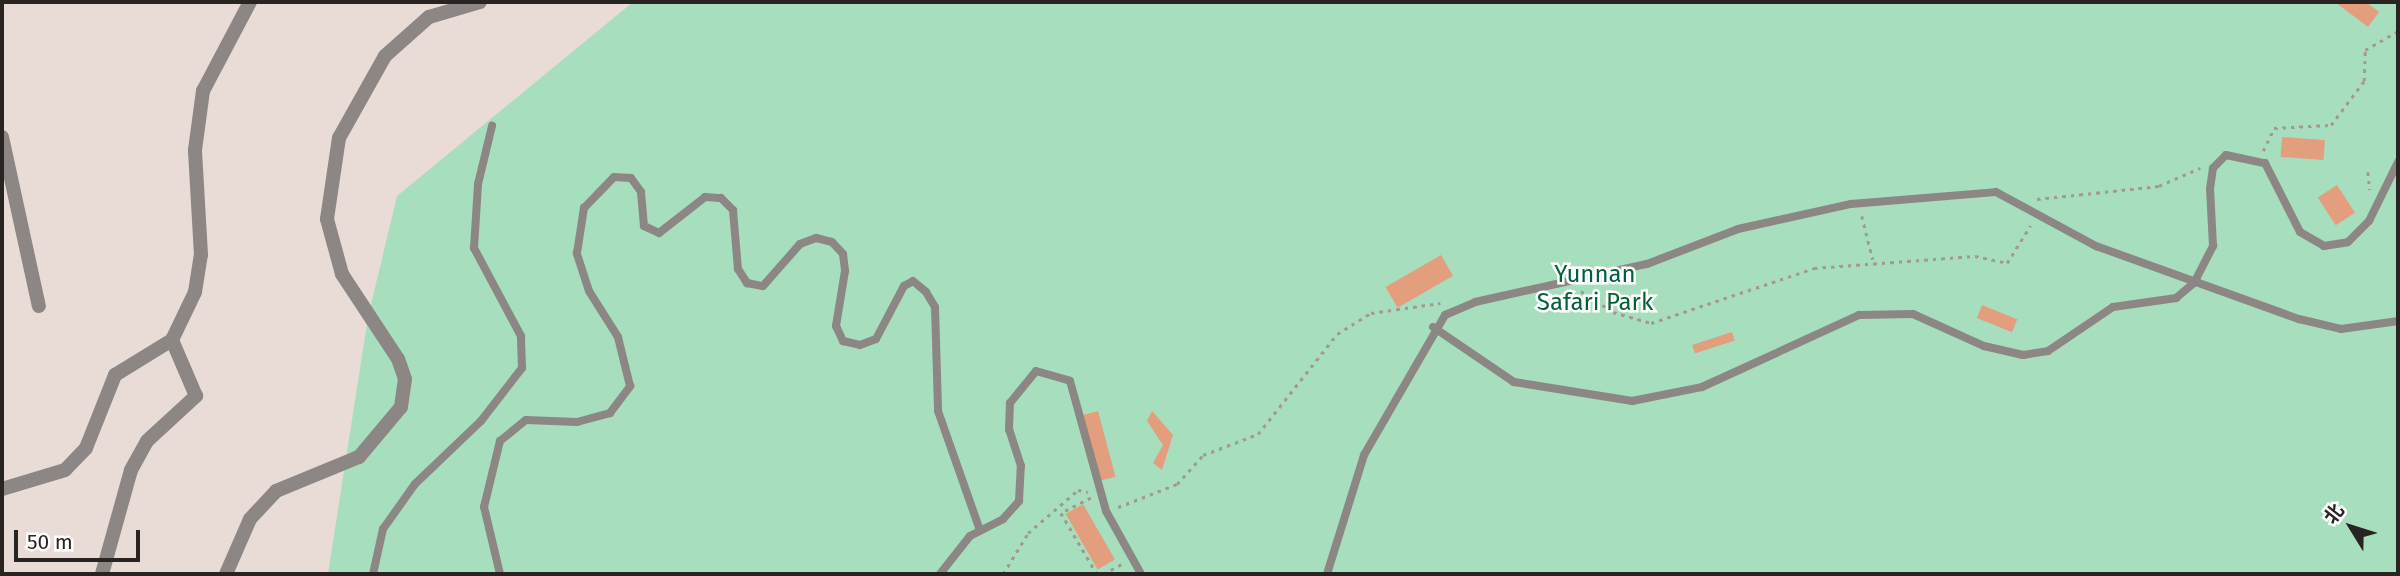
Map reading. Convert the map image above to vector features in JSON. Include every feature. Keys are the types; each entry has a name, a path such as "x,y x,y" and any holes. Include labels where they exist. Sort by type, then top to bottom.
{"street":[{"path":"2,489 65,470 86,448 116,375 172,340 195,292 201,255 195,150 203,91 250,2"},
{"path":"226,574 250,519 276,491 359,457 401,407 405,379 398,359 342,274 327,219 339,138 385,55 429,17 480,2"},
{"path":"2,137 39,306"},
{"path":"102,574 131,470 147,441 196,396 172,340"}],"lane":[{"path":"373,574 383,529 522,368 521,335 474,248 478,184 492,126"},
{"path":"1433,327 1514,382 1632,401 1703,387 1859,314 1913,314 1984,346 2023,355 2048,351 2113,307 2176,298 2194,283 2213,246 2213,168 2226,155 2259,160 2283,192 2300,232 2324,246 2347,242 2369,221 2398,162"},
{"path":"500,574 484,507 500,441 526,420 577,422 610,413 630,386 618,337 589,291 576,253 584,208 614,177 631,178 641,192 644,226 659,233 705,197 721,198 733,210 738,268 747,284 763,286 800,244 816,238 832,242 843,254 845,271 836,326 843,341 860,345 876,339 904,286 913,281 926,292 935,307 938,411 980,530"},
{"path":"1327,574 1364,455 1433,327 1475,302 1647,264 1738,229 1859,203 1967,191 1996,192 2096,246 2194,283 2341,329 2398,321"},
{"path":"940,574 980,530 1019,501 1021,466 1009,430 1010,402 1036,371 1070,381 1106,511 1140,574"}],"path":[{"path":"2259,160 2274,128 2331,125 2364,81 2365,50 2398,31"},
{"path":"2017,202 2159,186 2204,164"},
{"path":"1859,203 1873,260"},
{"path":"1567,282 1613,312 1651,323 1814,268 1873,260 1975,256 2007,263 2038,214"},
{"path":"1106,511 1177,485 1203,455 1258,434 1337,334 1371,313 1445,302"},
{"path":"1003,574 1028,533 1078,490 1101,495"},
{"path":"1097,574 1061,513 1101,495"},
{"path":"1103,574 1131,559"}],"green space":[{"name":"Yunnan Safari Park","path":"633,2 2398,2 2398,574 328,574 368,317 397,196"}],"building":[{"path":"2335,2 2366,2 2379,12 2368,27"},
{"path":"2282,137 2325,140 2324,160 2281,157"},
{"path":"2337,185 2355,213 2336,225 2318,198"},
{"path":"1441,255 1453,276 1398,308 1386,287"},
{"path":"1982,305 2017,319 2012,332 1977,318"},
{"path":"1732,332 1735,341 1695,354 1692,345"},
{"path":"1098,411 1116,477 1100,481 1083,415"},
{"path":"1152,411 1173,435 1162,470 1153,463 1163,445 1147,421"},
{"path":"1083,504 1115,559 1098,569 1066,514"}]}
